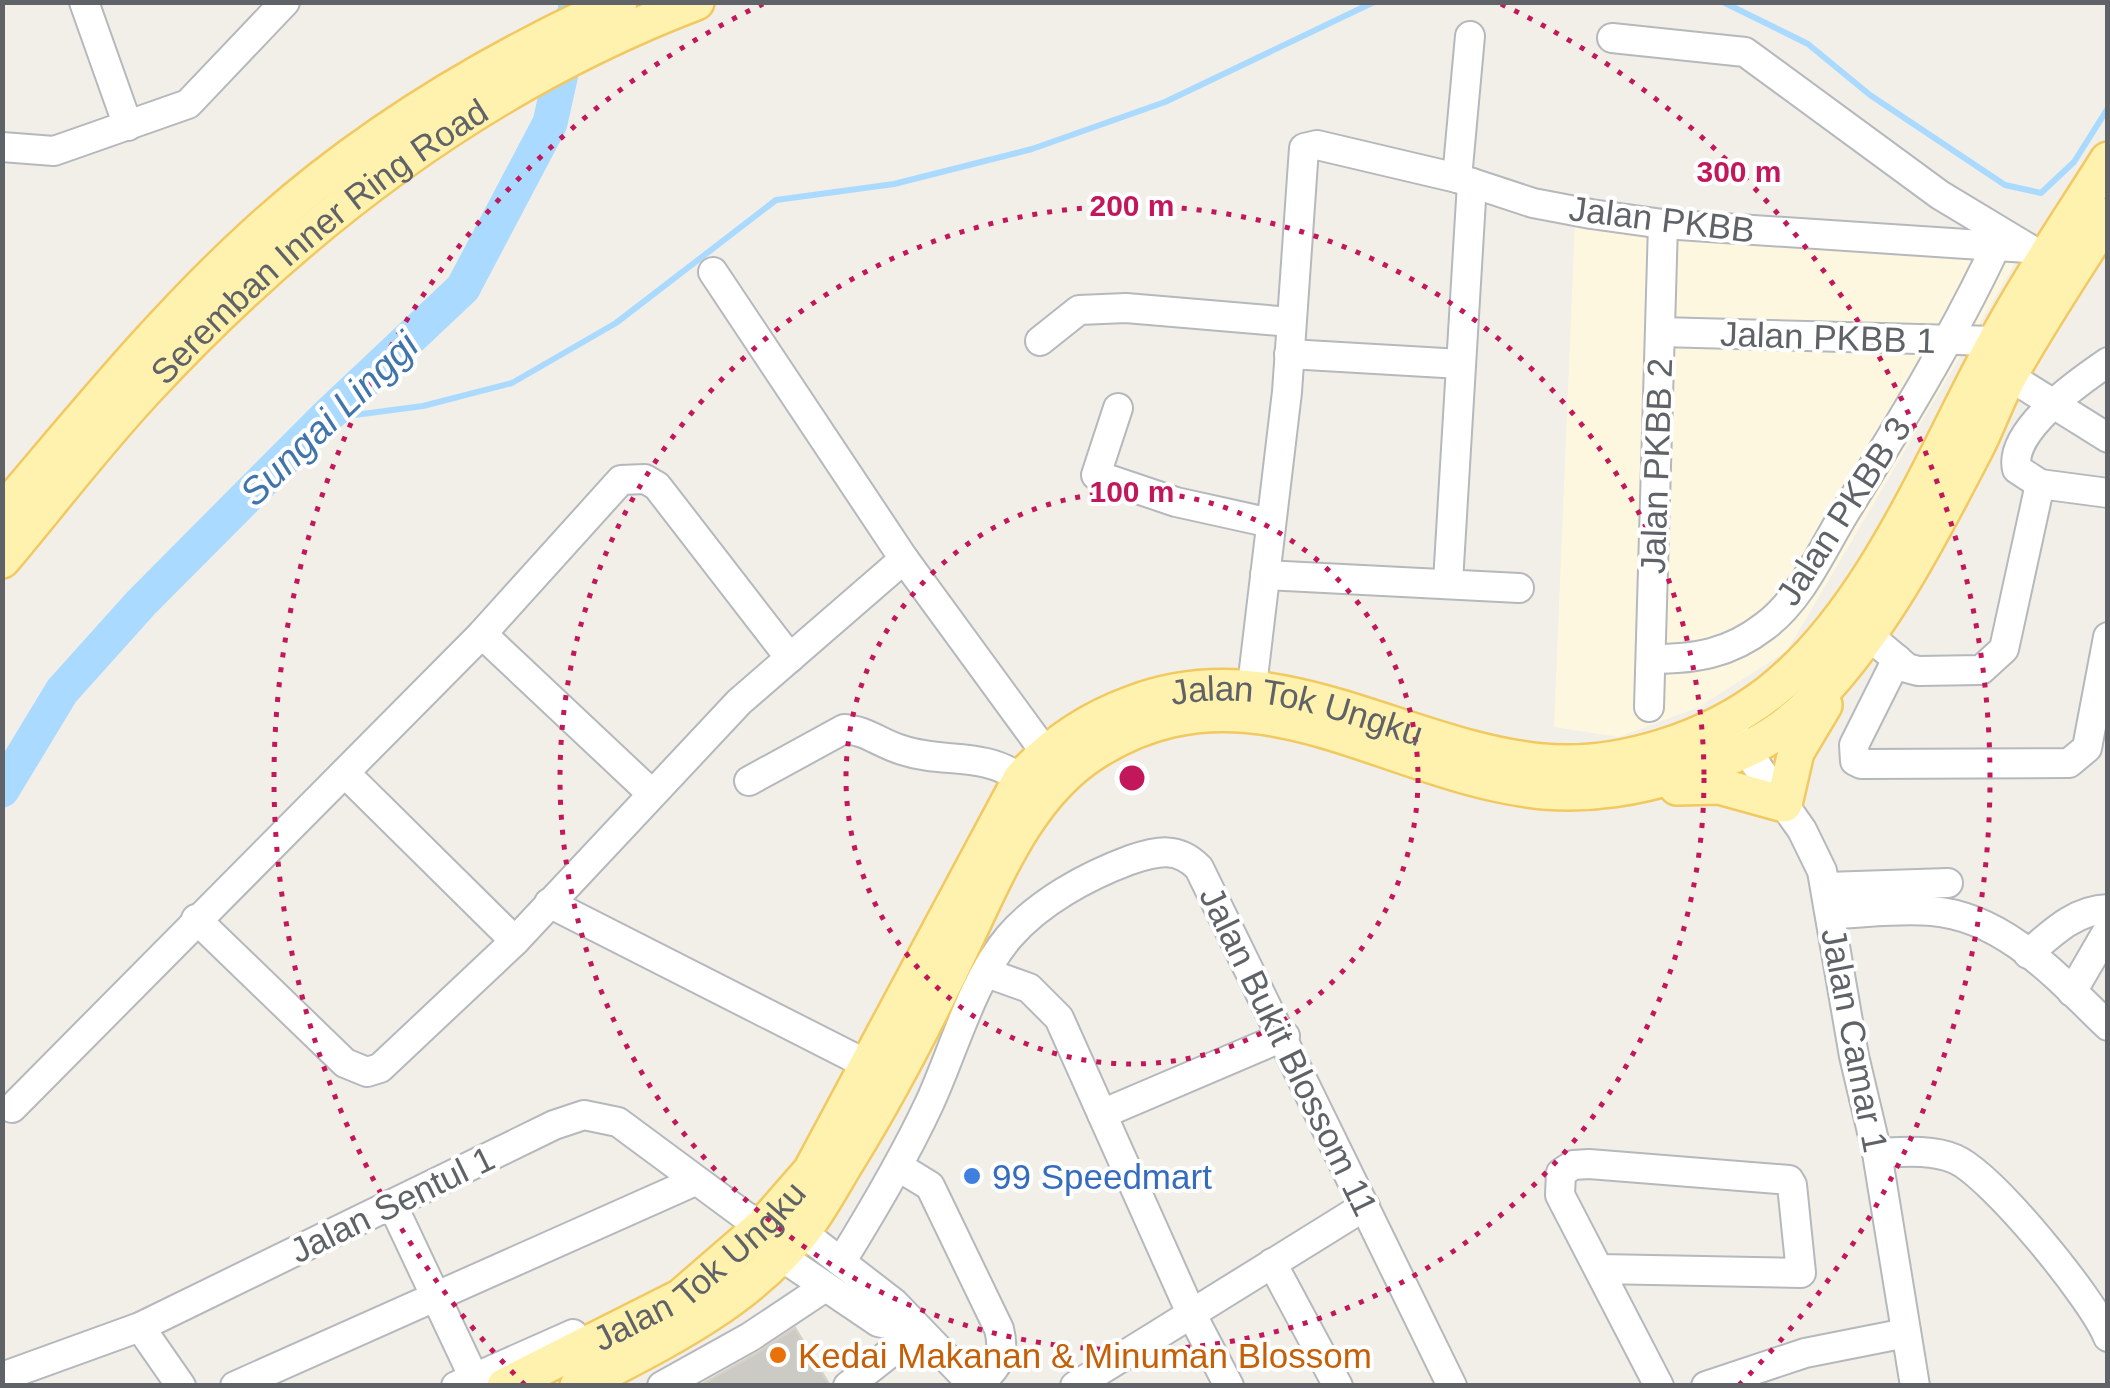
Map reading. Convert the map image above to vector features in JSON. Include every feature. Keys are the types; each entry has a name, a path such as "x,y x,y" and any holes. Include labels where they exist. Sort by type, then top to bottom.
{"main road":[{"name":"Seremban Inner Ring Road","path":"2,512 145,347 256,234 351,157 532,42 626,14 696,2"},
{"name":"Seremban Inner Ring Road","path":"2,560 143,392 260,274 365,187 626,14"},
{"name":"Jalan Tok Ungku","path":"578,1386 694,1326 741,1293 772,1232 870,1066 1021,779 1046,752 1084,725 1152,696 1191,686 1252,686 1541,762 1584,764 1628,756 1725,722 1792,674 1825,640 1890,540 1996,342 2037,254 2108,160"},
{"name":"Jalan Tok Ungku","path":"478,1383 681,1297 772,1232 916,1040 1010,848 1063,776 1094,752 1154,723 1188,714 1250,712 1302,722 1495,782 1587,793 1632,788 1748,752 1793,720 1831,681 1868,634 1975,450 2009,376 2108,216"},
{"path":"1632,788 1648,792 1719,786 1784,804 1796,752 1831,695 1831,681"}],"street":[{"path":"84,2 128,126"},
{"path":"2,148 54,151 188,104 204,92 284,2"},
{"path":"1448,582 1461,364 1470,36"},
{"path":"1612,38 1745,52 1940,195 2037,254"},
{"name":"Jalan PKBB","path":"1291,322 1304,148 1317,144 1465,181 1533,203 1664,224 2037,254"},
{"name":"Jalan PKBB 2","path":"1649,707 1664,224"},
{"name":"Jalan PKBB 3","path":"1651,658 1694,659 1720,653 1744,641 1787,607 1951,340 1995,248"},
{"path":"713,272 904,559 1046,752"},
{"path":"1040,341 1079,310 1126,308 1291,322 1252,686"},
{"name":"Jalan PKBB 1","path":"1660,332 1996,342"},
{"path":"1289,354 1461,364"},
{"path":"2108,362 2052,403 2015,460 2017,469 2040,484 2108,493"},
{"path":"2009,376 2108,438"},
{"path":"1118,408 1096,475 1176,502 1271,523"},
{"path":"12,1108 196,918 482,634 608,489 633,477 658,486 790,658"},
{"path":"1868,634 1918,671 1981,670 1998,658 2004,650 2040,484"},
{"path":"196,918 345,1063 367,1072 390,1062 516,940 738,702 904,559"},
{"path":"1265,575 1519,588"},
{"path":"482,634 650,792"},
{"path":"1897,658 1854,745 1855,760 1861,764 2069,762 2087,748 2108,637"},
{"name":"Jalan Camar 1","path":"1725,722 1784,804 1822,870 1854,1056 1877,1153 1915,1386"},
{"path":"749,780 844,729 871,735 904,752 995,763 1021,779"},
{"path":"345,773 516,940"},
{"name":"Jalan Bukit Blossom 11","path":"841,1262 899,1168 987,973 1011,935 1052,899 1114,866 1154,852 1179,852 1200,868 1452,1386"},
{"path":"1829,901 1948,883"},
{"path":"1829,901 1931,910 1970,918 2028,954 2108,1026"},
{"path":"549,903 870,1066"},
{"path":"2028,954 2061,926 2090,909 2108,909"},
{"path":"2072,992 2108,930"},
{"path":"987,973 1028,988 1049,1004 1191,1313 1229,1386"},
{"path":"1102,1114 1285,1036"},
{"name":"Jalan Sentul 1","path":"2,1377 140,1326 554,1125 584,1116 618,1122 693,1182 772,1232"},
{"path":"1877,1153 1917,1152 1956,1159 1989,1185 2030,1230 2108,1337"},
{"path":"1600,1268 1801,1272 1804,1269 1789,1180 1572,1165 1561,1173 1560,1195 1660,1386"},
{"path":"772,1232 841,1262 894,1303 975,1386 998,1364 1004,1349 1000,1329 930,1186 899,1168"},
{"path":"235,1386 693,1182"},
{"path":"392,1204 478,1383"},
{"path":"1076,1386 1364,1206"},
{"path":"772,1232 826,1287 878,1322 918,1331"},
{"path":"1272,1263 1338,1386"},
{"path":"662,1386 750,1337 826,1287"},
{"path":"140,1326 181,1386"},
{"path":"848,1386 918,1331"},
{"path":"1706,1386 1805,1353 1906,1333"}],"shaded area":[{"path":"1575,222 2022,251 1787,651 1699,707 1619,737 1554,727"}],"building":[{"name":"Kedai Makanan & Minuman Blossom","path":"795,1328 830,1386 699,1386 759,1352"}],"waterway":[{"name":"Sungai Linggi","path":"2,790 62,691 141,603 324,419 463,288 550,123 577,2"},
{"path":"324,419 423,406 512,383 616,323 776,200 894,184 1032,149 1165,102 1374,2"},
{"path":"1723,2 1808,44 1870,95 2005,185 2041,193 2074,162 2108,108"}],"place":[{"name":"99 Speedmart","path":"972,1176"},
{"name":"Kedai Makanan & Minuman Blossom","path":"778,1355"}]}
